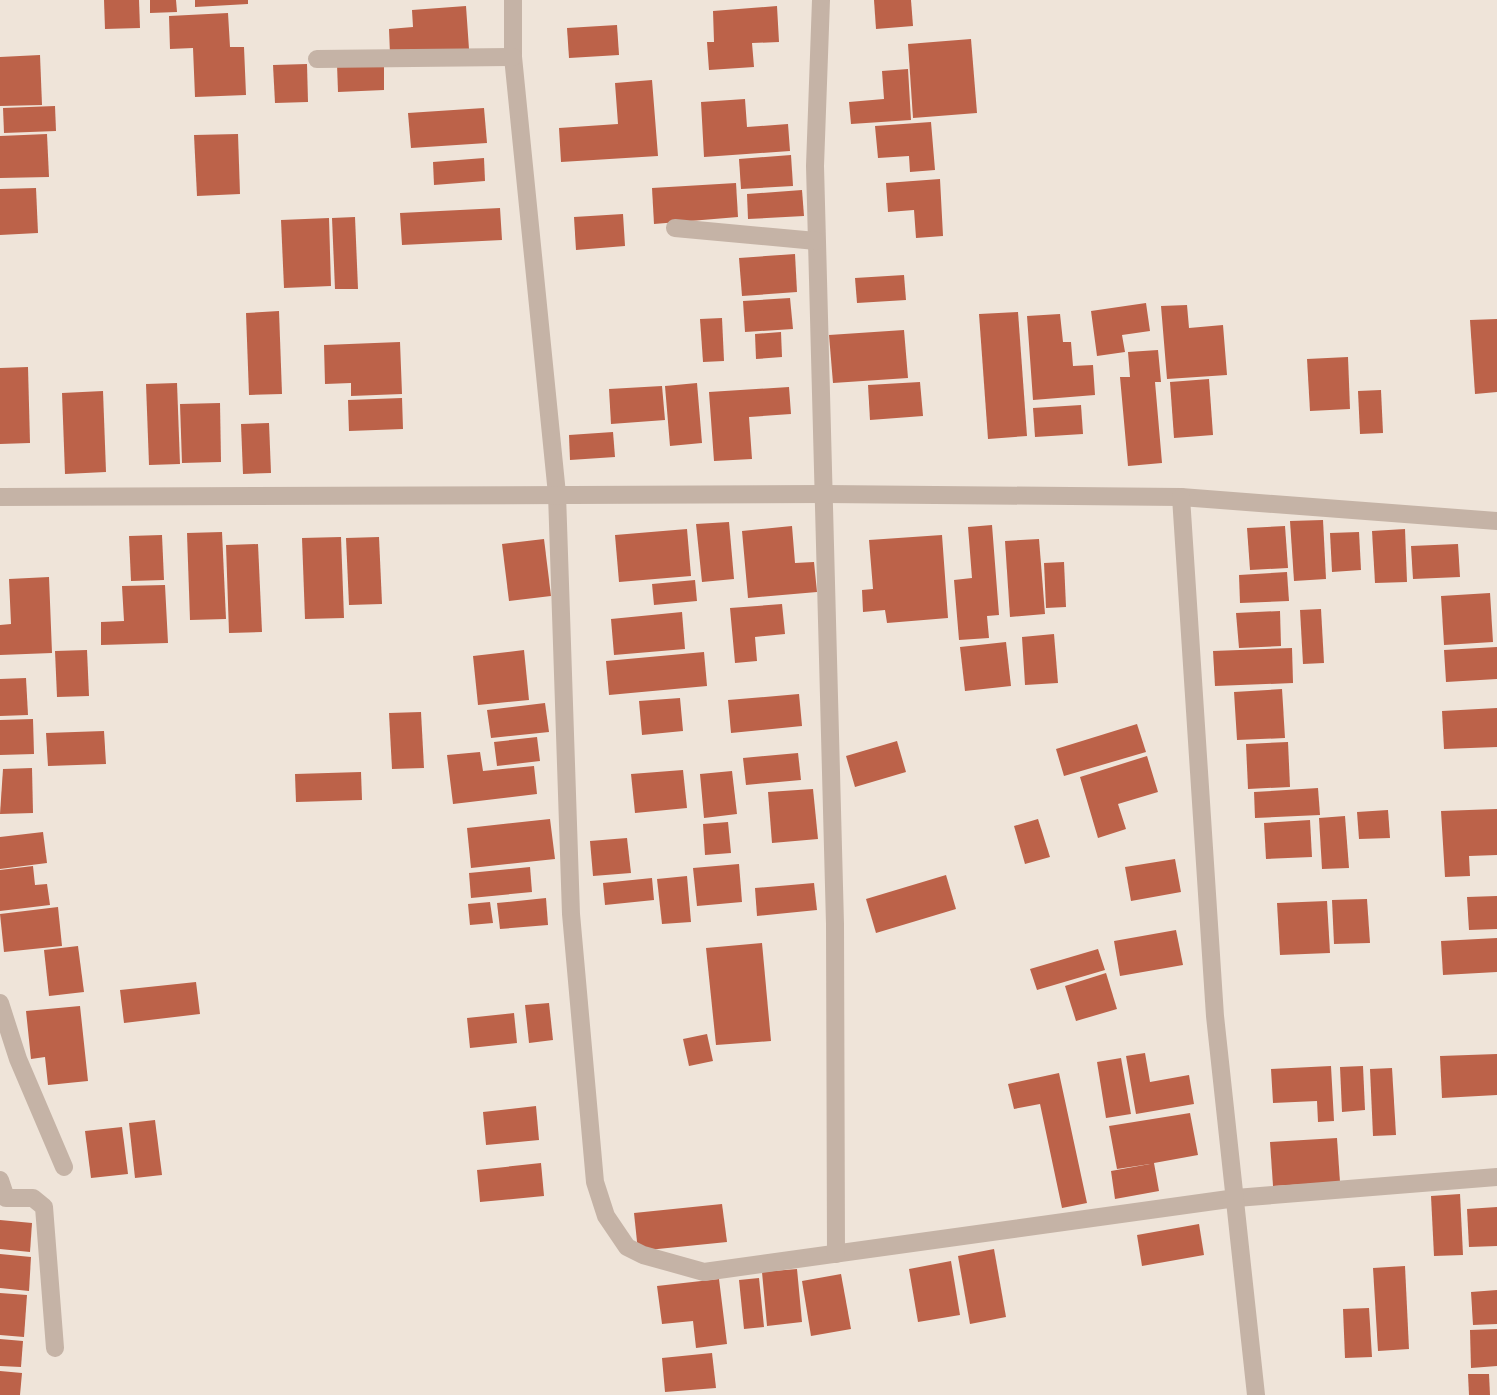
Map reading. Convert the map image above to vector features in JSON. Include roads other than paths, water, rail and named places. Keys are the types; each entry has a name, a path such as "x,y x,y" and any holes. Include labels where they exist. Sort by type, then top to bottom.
{"street":[{"path":"513,0 513,57 557,494 571,914 596,1182 606,1216 620,1239 635,1252 704,1272 1236,1198 1497,1177"},
{"path":"821,0 815,166 835,924 836,1254"},
{"path":"317,59 513,57"},
{"path":"675,228 816,241"},
{"path":"0,497 557,494 1181,496 1497,521"},
{"path":"1181,496 1214,1016 1256,1395"},
{"path":"0,1003 18,1059 64,1167"},
{"path":"0,1180 6,1198 33,1198 44,1207 55,1348"}]}
